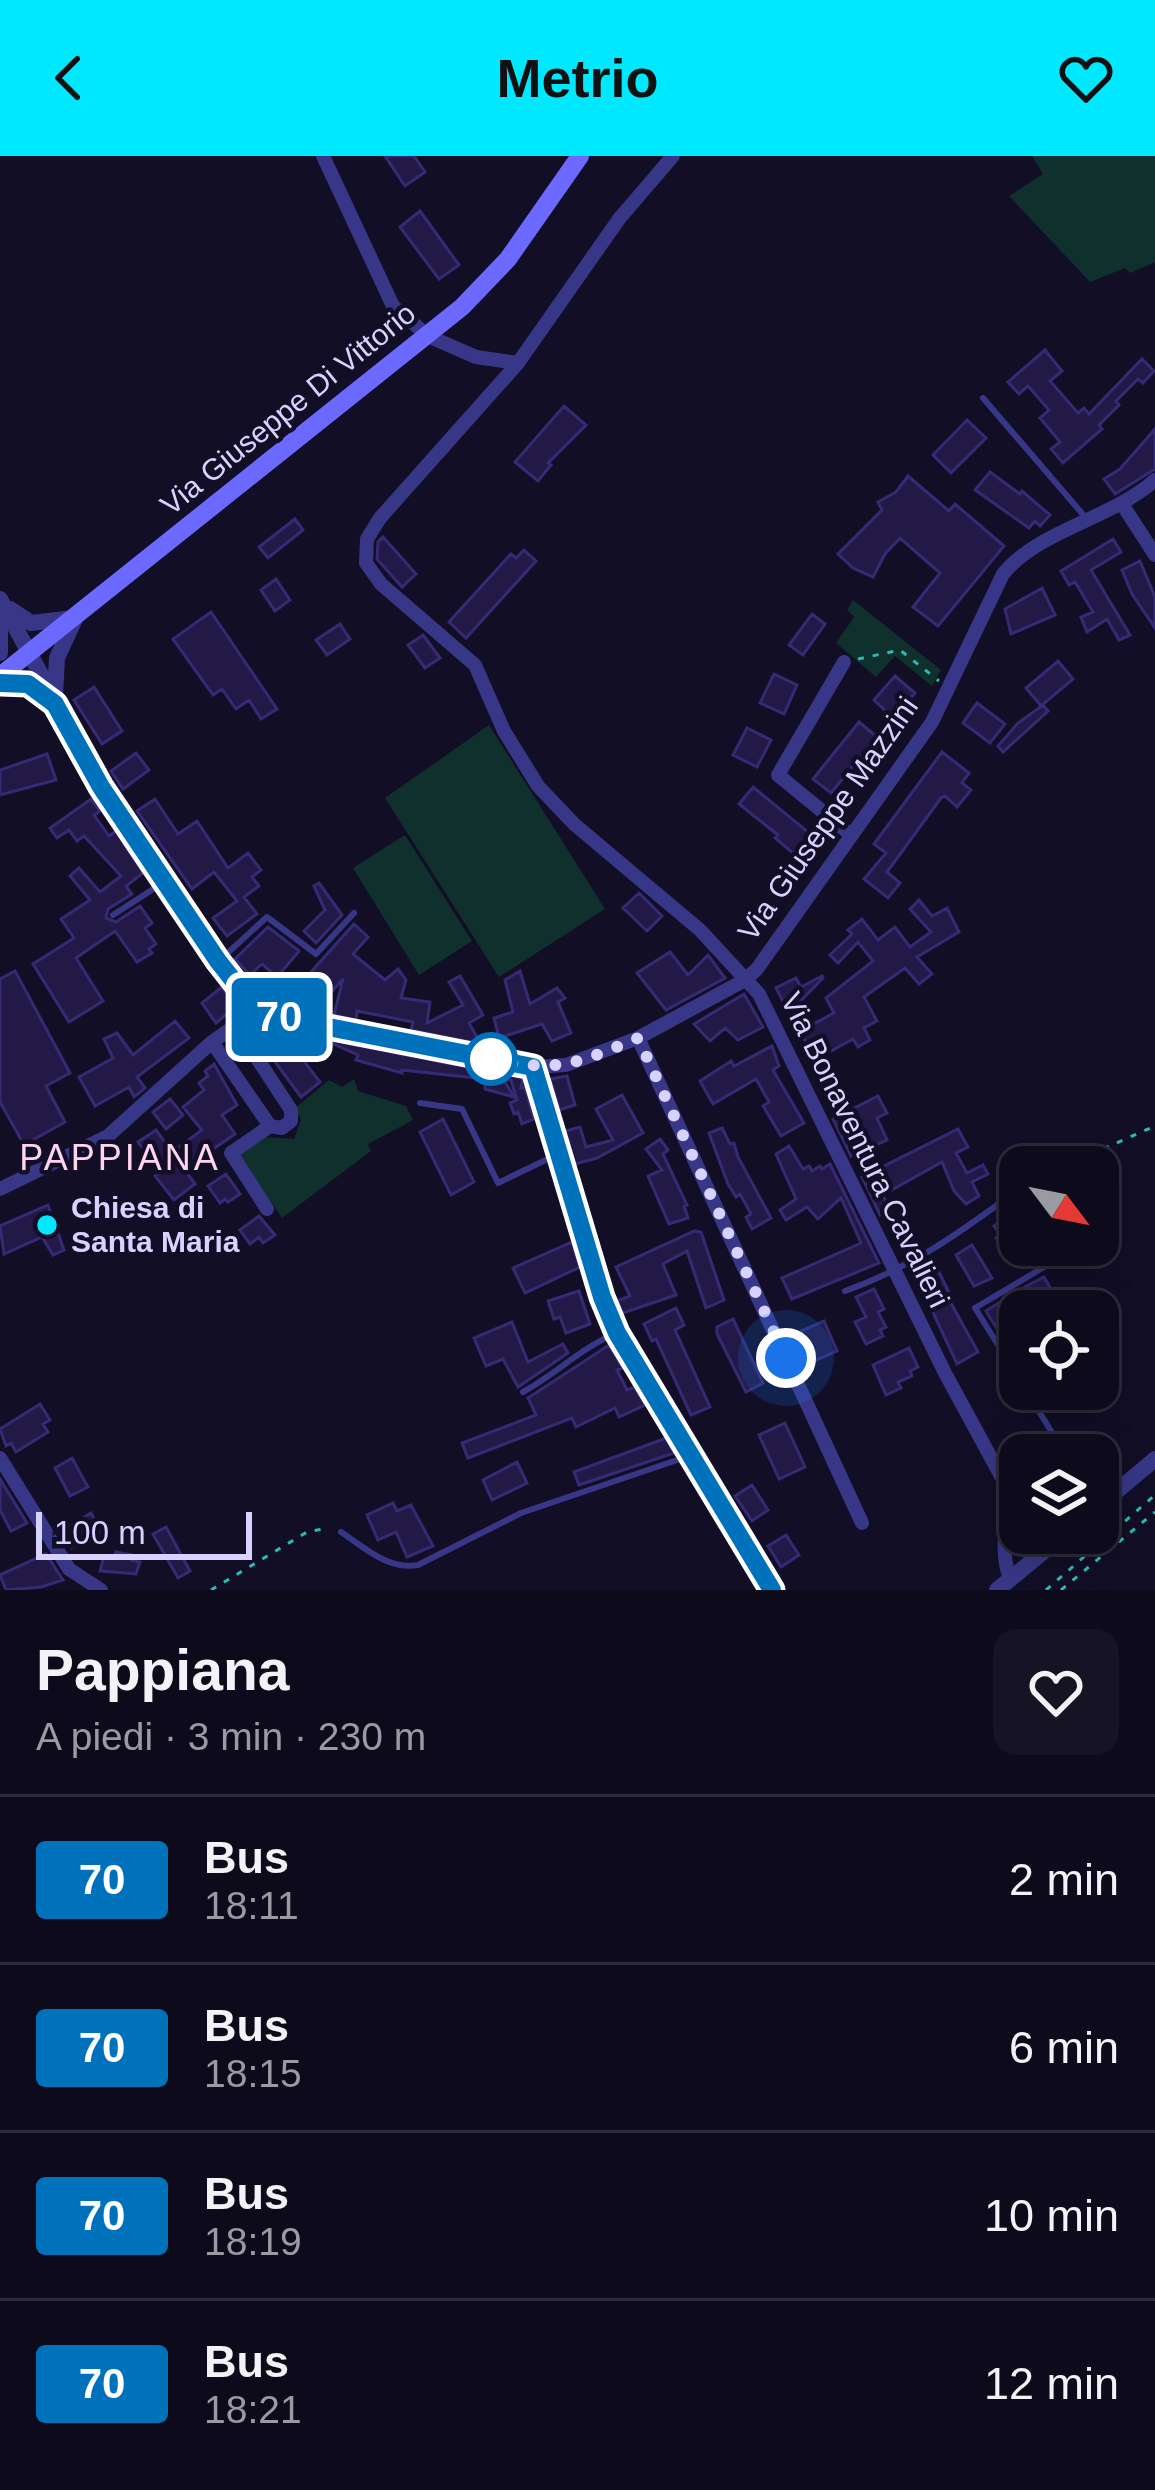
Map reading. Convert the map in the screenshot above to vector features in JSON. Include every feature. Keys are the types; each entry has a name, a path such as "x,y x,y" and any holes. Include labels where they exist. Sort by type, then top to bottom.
{"main road":[{"name":"Via Giuseppe Di Vittorio","path":"0,679 428,336 508,259 580,156"}],"street":[{"path":"322,156 393,306 428,336 476,357 518,363"},
{"name":"Via Bonaventura Cavalieri","path":"673,156 619,220 518,363 380,518 367,538 366,563 381,584 476,665 504,731 538,786 574,824 700,930 759,994 1008,1489 1004,1584"},
{"name":"Via Giuseppe Mazzini","path":"533,1067 566,1065 638,1038 745,980 770,954 932,722 985,605 1010,564 1122,504 1155,480"},
{"path":"1122,504 1155,555"},
{"path":"0,599 32,623 76,618"},
{"path":"0,599 101,787 246,998 259,1009 287,1019 533,1067 617,1333 772,1590"},
{"path":"0,610 0,653"},
{"path":"55,704 57,658 76,618"},
{"path":"844,662 778,775 850,834"},
{"path":"0,679 28,684 55,704"},
{"path":"0,1189 108,1136 212,1042 259,1009"},
{"path":"235,1025 291,1110 291,1121 282,1128 270,1126 231,1153 267,1209"},
{"path":"638,1038 862,1523"},
{"path":"212,1042 270,1126"},
{"path":"0,1458 69,1569 101,1590"},
{"path":"1119,1489 1155,1459"},
{"path":"1004,1584 1040,1554"}],"lane":[{"path":"983,398 1088,521"},
{"path":"113,915 164,882"},
{"path":"218,961 267,917 316,954 353,913"},
{"path":"420,1103 462,1109 498,1183 560,1154"},
{"path":"844,1292 896,1273 999,1204"},
{"path":"1005,1290 1044,1267"},
{"path":"999,1294 975,1308 999,1346"},
{"path":"523,1392 555,1374 576,1352 617,1333"},
{"path":"341,1532 386,1561 418,1565 521,1513 690,1456"}],"path":[{"path":"844,662 900,650 948,689"},
{"path":"1110,1146 1155,1126"},
{"path":"1046,1590 1155,1496"},
{"path":"1061,1590 1155,1512"},
{"path":"211,1590 308,1532 320,1528 341,1532"}],"green space":[{"path":"1032,156 1155,156 1155,262 1090,282 1009,196 1043,174"},
{"path":"853,600 941,670 932,686 895,656 876,677 836,643 854,617 847,610"},
{"path":"489,725 605,909 499,977 385,798"},
{"path":"405,835 472,941 419,975 353,868"},
{"path":"354,1079 358,1091 406,1106 413,1120 368,1144 371,1151 282,1218 239,1155 264,1137 294,1139 301,1120 295,1108 329,1080 342,1087"}],"building":[{"path":"385,156 414,156 425,172 405,186"},
{"path":"420,211 459,265 439,279 400,227"},
{"path":"1045,350 1062,371 1050,381 1078,413 1084,408 1089,414 1142,359 1154,371 1143,383 1138,379 1116,401 1119,405 1099,425 1102,429 1063,463 1051,449 1060,442 1040,418 1049,410 1028,386 1019,394 1008,382"},
{"path":"564,406 586,425 548,463 538,481 515,462"},
{"path":"967,420 986,438 951,473 933,455"},
{"path":"1155,429 1155,469 1115,494 1104,479 1120,469"},
{"path":"990,472 1050,515 1040,526 1035,521 1029,528 975,490"},
{"path":"908,476 949,511 955,504 1004,546 938,626 913,607 940,573 900,538 873,577 838,554 882,510 878,502 896,492"},
{"path":"295,519 303,530 268,558 259,547"},
{"path":"383,537 416,574 402,587 377,559"},
{"path":"1113,539 1121,552 1091,570 1130,635 1119,640 1107,619 1087,632 1081,617 1093,612 1075,582 1069,585 1061,571"},
{"path":"524,550 536,561 466,638 449,622 511,554 516,558"},
{"path":"1140,561 1155,597 1155,628 1122,570"},
{"path":"276,579 290,600 275,611 261,590"},
{"path":"1042,588 1055,615 1011,634 1005,609"},
{"path":"211,612 277,709 261,719 249,700 236,709 222,689 213,695 173,639"},
{"path":"812,614 825,624 803,655 789,645"},
{"path":"340,624 350,639 327,655 316,640"},
{"path":"423,635 440,658 425,668 408,645"},
{"path":"1058,661 1073,679 1041,706 1026,688"},
{"path":"774,674 797,685 784,714 760,703"},
{"path":"895,676 915,693 893,718 874,700"},
{"path":"94,687 122,731 102,744 74,700"},
{"path":"977,703 1005,724 990,743 963,723"},
{"path":"1043,705 1048,711 1003,752 998,746"},
{"path":"859,722 877,737 831,793 813,779"},
{"path":"747,728 771,740 757,767 733,755"},
{"path":"942,752 969,773 962,783 971,790 957,807 945,796 941,798 887,872 900,883 888,898 864,879 886,853 874,844"},
{"path":"136,753 149,770 123,789 111,771"},
{"path":"47,754 56,780 0,795 0,770"},
{"path":"753,787 819,841 802,861 739,804"},
{"path":"91,799 100,811 94,815 109,836 116,831 143,873 126,886 132,894 108,909 106,918 116,922 140,906 152,923 145,928 156,944 149,949 152,953 137,962 115,931 76,958 103,1001 69,1022 33,964 74,938 61,919 90,900 70,876 79,868 100,892 121,876 84,836 77,841 69,830 57,838 50,828"},
{"path":"155,799 178,834 197,821 228,868 248,853 261,870 252,877 259,886 244,897 257,914 227,936 213,918 237,901 214,872 192,889 137,811"},
{"path":"319,883 342,915 316,943 304,931 325,910 314,886"},
{"path":"639,893 662,916 647,931 623,908"},
{"path":"919,900 932,916 947,908 959,932 917,957 932,974 919,984 905,968 864,997 877,1021 864,1028 870,1040 858,1047 853,1039 822,1056 819,1050 812,1054 802,1035 808,1032 806,1028 834,1013 826,998 873,961 858,942 838,963 830,955 862,919 878,940 895,927 910,947 931,932 910,909"},
{"path":"354,924 368,937 353,954 385,980 398,969 406,980 401,998 430,1002 427,1023 463,1005 449,982 460,976 483,1015 469,1023 481,1044 411,1030 413,1022 357,1011 356,1020 334,1015 343,979 315,1010 310,1005 305,1010 291,1007 285,1001"},
{"path":"268,927 299,951 277,977 262,964 250,975 235,959"},
{"path":"670,952 688,975 708,955 725,978 666,1010 637,973"},
{"path":"15,971 70,1073 46,1086 65,1122 24,1145 0,1102 0,979"},
{"path":"520,971 530,1004 557,988 565,998 558,1002 571,1033 552,1041 542,1024 499,1038 494,1018 513,1012 505,980"},
{"path":"822,976 789,1013 776,988 796,978 801,987"},
{"path":"222,987 236,1006 216,1023 202,1003"},
{"path":"744,994 763,1027 738,1040 725,1028 710,1041 694,1024"},
{"path":"175,1021 189,1038 137,1077 145,1088 134,1097 129,1087 95,1106 79,1077 113,1058 104,1039 117,1033 133,1055"},
{"path":"267,1026 296,1039 307,1059 303,1060 320,1082 301,1097 259,1040"},
{"path":"320,1038 523,1078 521,1088 525,1087 534,1119 522,1124 518,1112 514,1114 510,1103 517,1100 511,1080 504,1080 514,1097 485,1089 485,1079 402,1073 356,1060 358,1055"},
{"path":"772,1046 779,1066 773,1070 804,1123 781,1136 763,1106 769,1102 756,1079 713,1104 700,1081 731,1061 734,1066"},
{"path":"214,1064 237,1105 222,1115 235,1134 184,1169 195,1184 174,1200 138,1142 156,1130 172,1152 202,1130 183,1107 204,1090 199,1083"},
{"path":"567,1076 575,1105 559,1110 550,1079"},
{"path":"622,1095 643,1133 597,1158 575,1164 565,1131 580,1127 586,1147 613,1140 596,1109"},
{"path":"878,1096 887,1113 877,1118 887,1140 851,1156 833,1119"},
{"path":"170,1099 183,1115 166,1129 153,1112"},
{"path":"443,1119 474,1182 451,1195 420,1132"},
{"path":"722,1128 771,1218 752,1229 746,1217 751,1214 728,1184 709,1133"},
{"path":"958,1129 968,1147 956,1153 967,1173 983,1165 988,1174 972,1182 979,1196 966,1204 954,1191 942,1162 883,1195 890,1211 880,1215 862,1177"},
{"path":"660,1139 687,1205 688,1218 669,1224 648,1176 662,1170 646,1149"},
{"path":"789,1146 803,1169 809,1166 812,1171 830,1164 879,1263 792,1299 782,1278 861,1243 841,1198 818,1219 807,1207 786,1220 780,1210 796,1199 776,1154"},
{"path":"226,1174 240,1194 220,1203 208,1186"},
{"path":"48,1205 64,1250 53,1255 42,1237 4,1254 0,1226"},
{"path":"259,1216 275,1235 250,1244 240,1230"},
{"path":"701,1232 724,1300 706,1308 687,1251 663,1264 676,1295 623,1313 617,1301 630,1296 616,1267"},
{"path":"572,1242 580,1267 525,1293 513,1268"},
{"path":"972,1245 992,1278 974,1286 956,1255"},
{"path":"937,1268 978,1352 957,1364 917,1278"},
{"path":"1044,1277 1051,1290 1026,1290"},
{"path":"874,1289 886,1327 880,1330 883,1336 866,1344 855,1322 866,1317 856,1297"},
{"path":"579,1291 590,1324 566,1333 548,1301"},
{"path":"999,1303 999,1332 986,1311"},
{"path":"676,1308 684,1325 675,1330 710,1407 691,1415 656,1339 652,1341 644,1324"},
{"path":"733,1319 763,1383 746,1392 717,1334 717,1327"},
{"path":"824,1321 837,1351 814,1361 801,1331"},
{"path":"512,1322 528,1362 563,1344 568,1353 518,1387 503,1359 486,1366 474,1338"},
{"path":"609,1345 623,1368 617,1370 627,1390 635,1387 645,1405 619,1417 615,1408 576,1427 572,1418 468,1458 462,1443 536,1415 528,1398"},
{"path":"909,1348 918,1367 898,1382 901,1388 886,1395 873,1365"},
{"path":"40,1404 50,1420 43,1424 48,1432 16,1452 11,1443 6,1446 0,1429"},
{"path":"785,1423 805,1467 779,1479 759,1435"},
{"path":"666,1438 674,1453 579,1485 574,1472"},
{"path":"72,1458 88,1487 70,1496 55,1468"},
{"path":"517,1462 527,1483 492,1500 483,1480"},
{"path":"0,1479 27,1523 11,1531 0,1510"},
{"path":"752,1485 768,1510 752,1521 735,1496"},
{"path":"393,1503 397,1511 411,1505 433,1546 407,1557 396,1532 378,1540 367,1515"},
{"path":"91,1513 102,1531 72,1548 62,1530"},
{"path":"166,1527 190,1571 178,1578 153,1534"},
{"path":"786,1535 799,1555 781,1567 768,1546"},
{"path":"116,1552 140,1562 136,1574 100,1571 104,1556 114,1557"},
{"path":"46,1554 63,1580 6,1590 0,1575"}],"bus line":[{"name":"70","path":"0,683 28,684 55,704 122,819 252,1004 287,1019 533,1067 617,1333 772,1590"}],"place":[{"name":"Chiesa di Santa Maria","path":"47,1225"}],"district":[{"name":"PAPPIANA","path":"120,1157"}],"route":[{"path":"491,1059 558,1067 638,1038 786,1358"}]}
